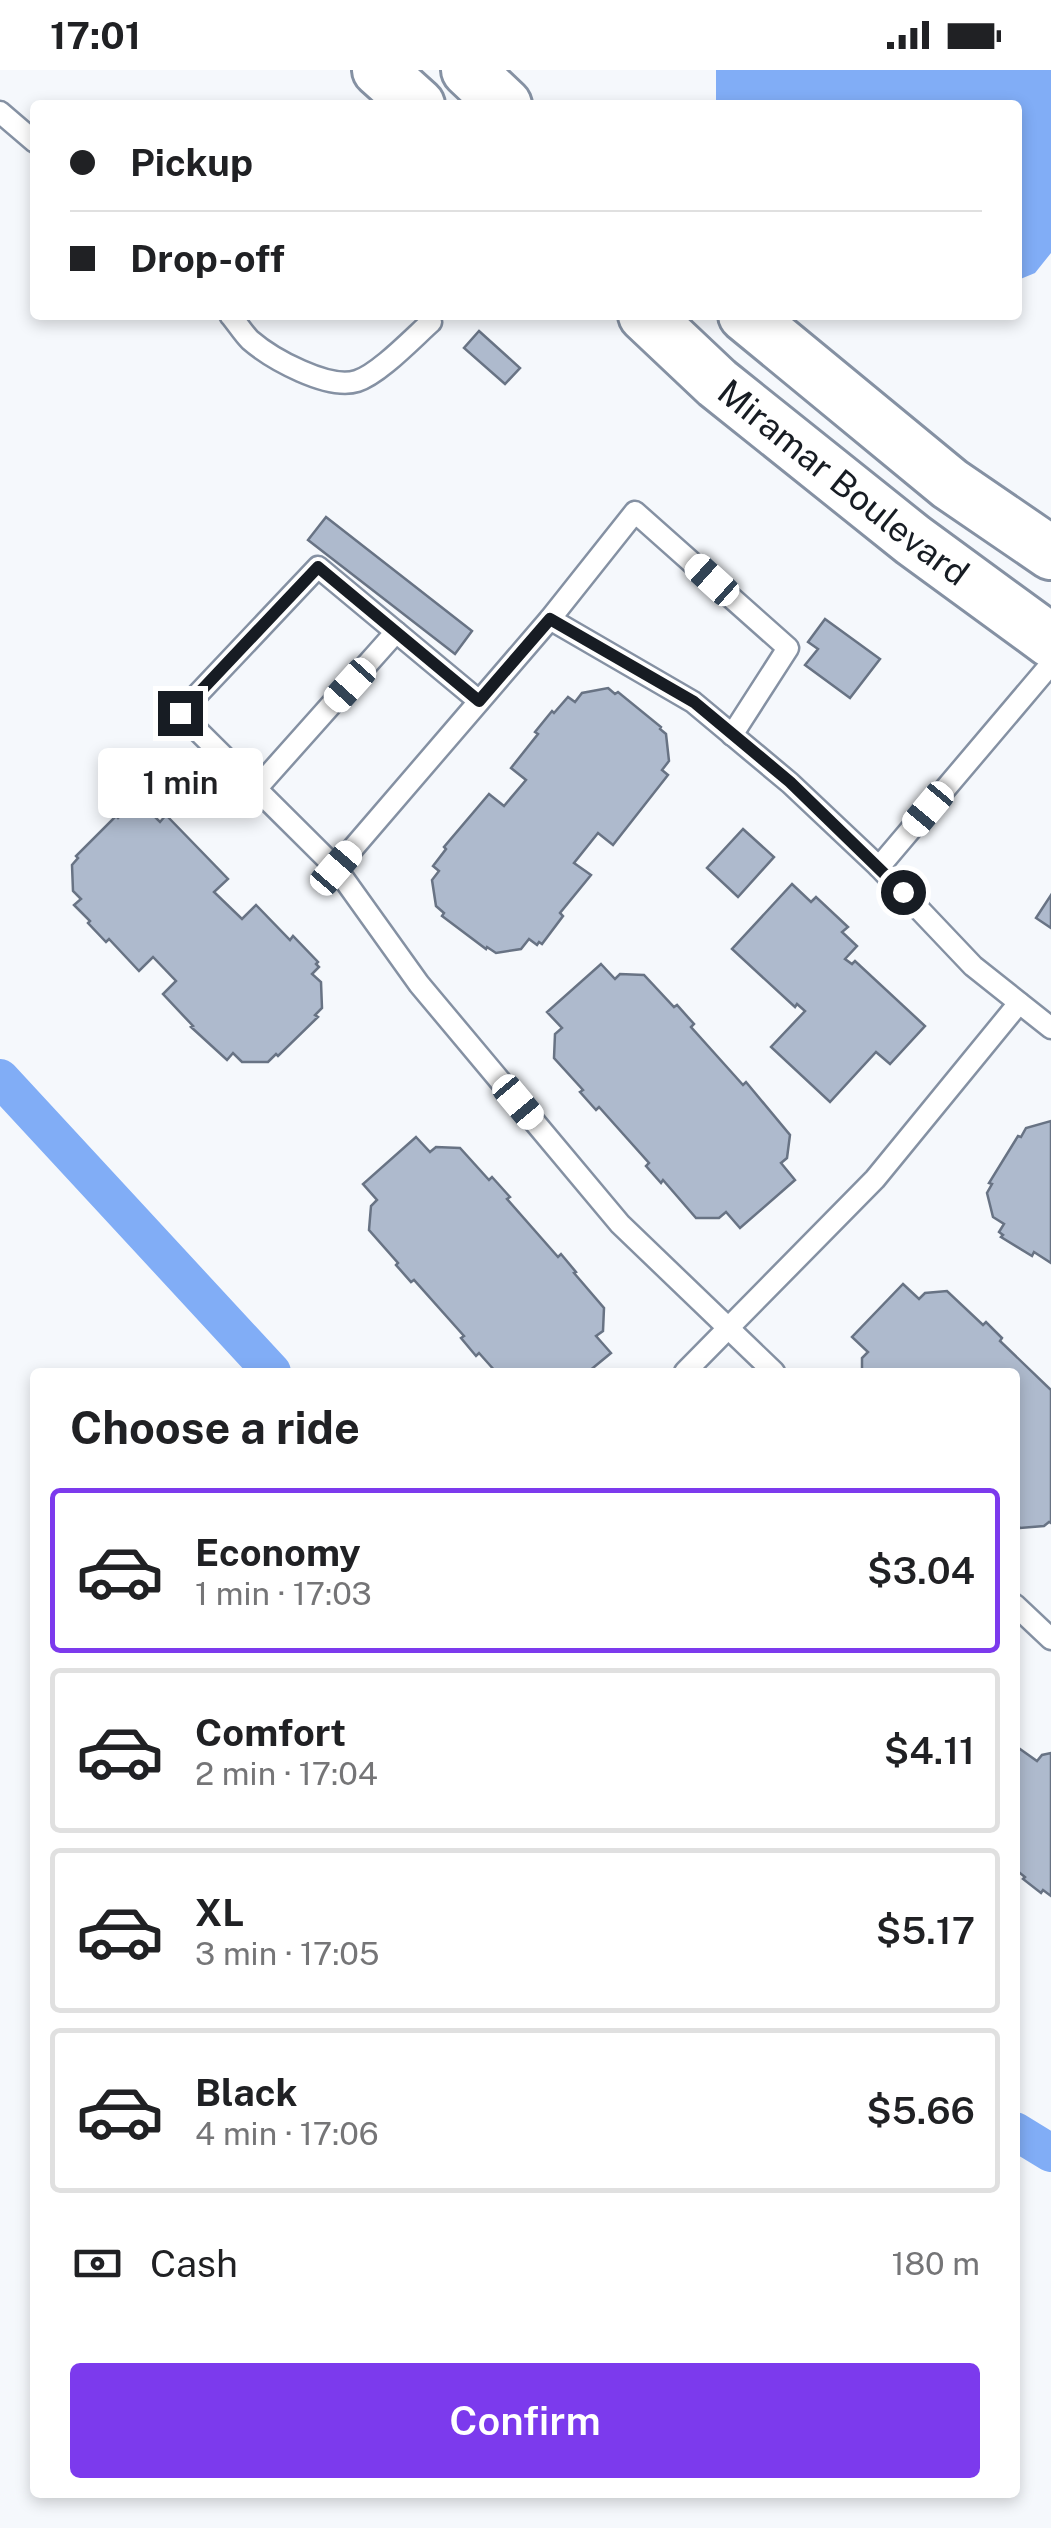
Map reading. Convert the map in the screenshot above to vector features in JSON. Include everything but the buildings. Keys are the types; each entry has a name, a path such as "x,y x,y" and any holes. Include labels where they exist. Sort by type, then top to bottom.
{"street":[{"path":"380,70 413,100"},
{"path":"468,70 500,100"},
{"name":"Miramar Boulevard","path":"650,320 717,383 822,468 1051,641"},
{"name":"Miramar Boulevard","path":"752,320 950,484 1051,553"}],"lane":[{"path":"0,112 30,138"},
{"path":"234,320 250,339 306,374 332,382 355,382 372,374 431,322"},
{"path":"336,868 550,619 635,512 788,648 732,734"},
{"path":"479,701 318,567 180,713 336,868 419,984 620,1224 770,1368"},
{"path":"550,619 694,702 790,782 879,867 973,966 1051,1028"},
{"path":"256,789 396,632"},
{"path":"879,867 1051,664"},
{"path":"689,1368 875,1179 1019,1003"},
{"path":"1020,1610 1051,1639"}],"water":[{"path":"716,70 1051,70 1051,253 1035,273 1022,278 1022,100 716,100"}],"waterway":[{"path":"0,1078 268,1368"},
{"path":"1020,2134 1051,2153"}],"route":[{"path":"180,713 318,567 479,701 550,619 694,702 790,782 903,892"}]}
